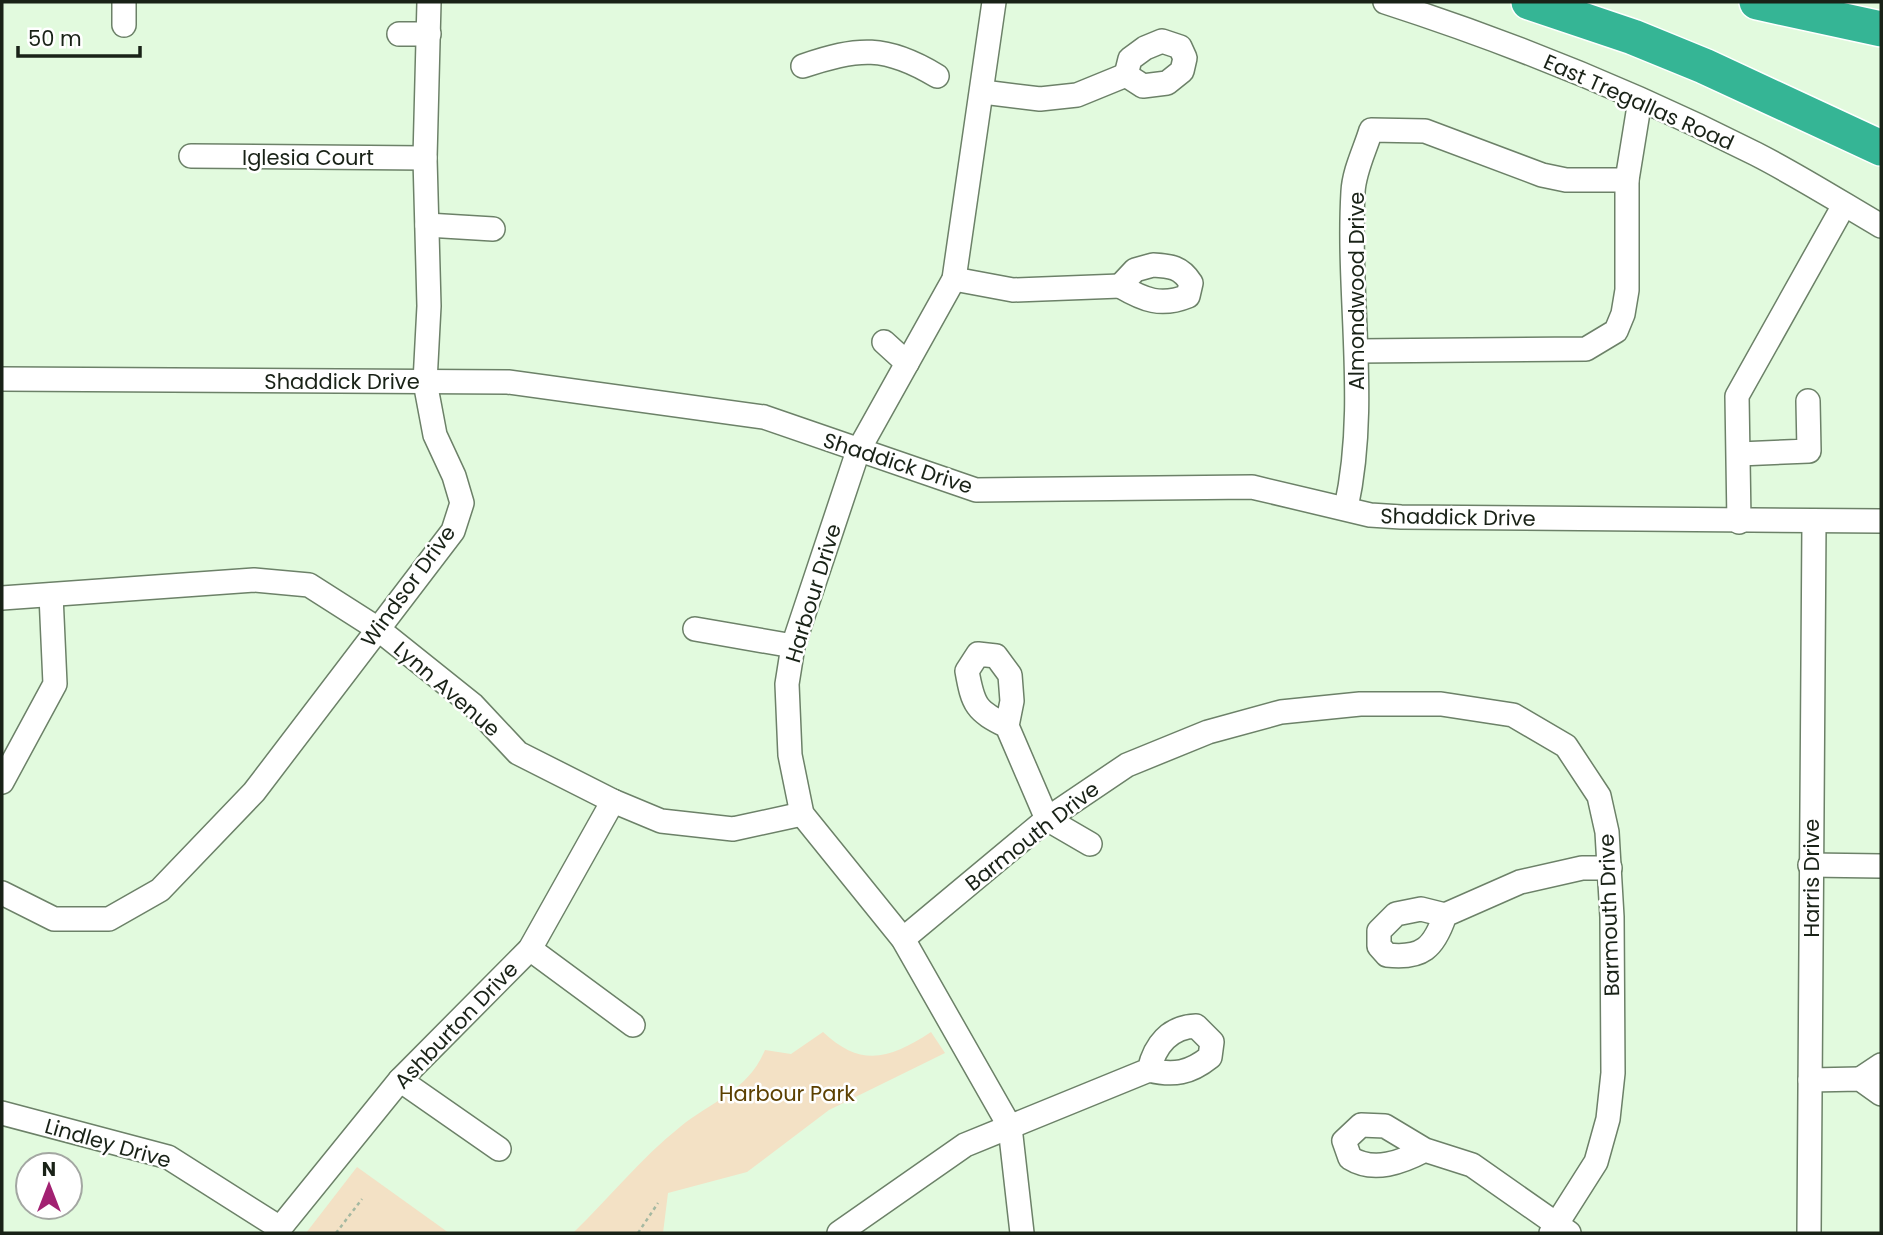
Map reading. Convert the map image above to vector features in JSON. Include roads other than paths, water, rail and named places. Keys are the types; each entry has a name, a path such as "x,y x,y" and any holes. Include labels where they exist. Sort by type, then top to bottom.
{"highway":[{"path":"1529,2 1704,66 1881,148"},
{"path":"1757,2 1881,29"}],"street":[{"name":"Windsor Drive","path":"2,893 54,919 109,919 160,890 254,792 453,531 462,503 454,476 435,435 425,382 429,306 425,158 429,2"},
{"name":"Harbour Drive","path":"994,2 954,279 858,451 793,646 787,684 790,755 802,814 903,939 1010,1127 1022,1233"},
{"name":"East Tregallas Road","path":"1385,2 1509,45 1640,100 1757,155 1881,226"},
{"path":"399,34 429,34"},
{"path":"803,65 842,52 870,50 918,64 937,76"},
{"path":"983,92 1040,99 1077,95 1126,75"},
{"path":"1357,351 1586,349 1616,331 1625,302 1627,180 1640,100"},
{"name":"Almondwood Drive","path":"1346,508 1355,468 1357,351 1353,190 1371,130 1425,131 1542,175 1566,180 1627,180"},
{"name":"Iglesia Court","path":"191,156 425,158"},
{"path":"1739,522 1737,396 1844,205"},
{"path":"427,225 493,229"},
{"path":"954,279 1013,290 1120,286"},
{"path":"884,342 907,363"},
{"name":"Shaddick Drive","path":"2,379 508,382 764,417 976,490 1252,487 1370,515 1401,517 1814,523 1881,521"},
{"path":"1738,454 1809,451 1808,401"},
{"name":"Harris Drive","path":"1809,1233 1814,523"},
{"name":"Lynn Avenue","path":"2,598 254,580 309,585 378,629 473,705 518,753 613,802 661,821 733,829 802,814"},
{"path":"2,782 55,684 51,595"},
{"path":"695,629 793,646"},
{"name":"Barmouth Drive","path":"903,939 1047,818 1127,765 1208,732 1281,712 1360,704 1441,704 1513,715 1566,746 1599,796 1607,832 1610,868 1613,1073 1608,1119 1596,1162 1560,1230"},
{"path":"1007,726 1047,818 1090,844"},
{"name":"Ashburton Drive","path":"278,1231 400,1080 530,949 613,802"},
{"path":"1810,865 1881,866"},
{"path":"1445,915 1520,882 1582,868 1610,868"},
{"path":"530,949 633,1025"},
{"path":"1810,1080 1860,1079 1881,1065"},
{"path":"839,1233 965,1145 1149,1069"},
{"path":"1860,1079 1881,1094"},
{"path":"400,1080 499,1149"},
{"name":"Lindley Drive","path":"2,1113 168,1157 278,1231"},
{"path":"1425,1150 1472,1165 1560,1230"}],"park label":[{"name":"Harbour Park","path":"787,1093"}]}
